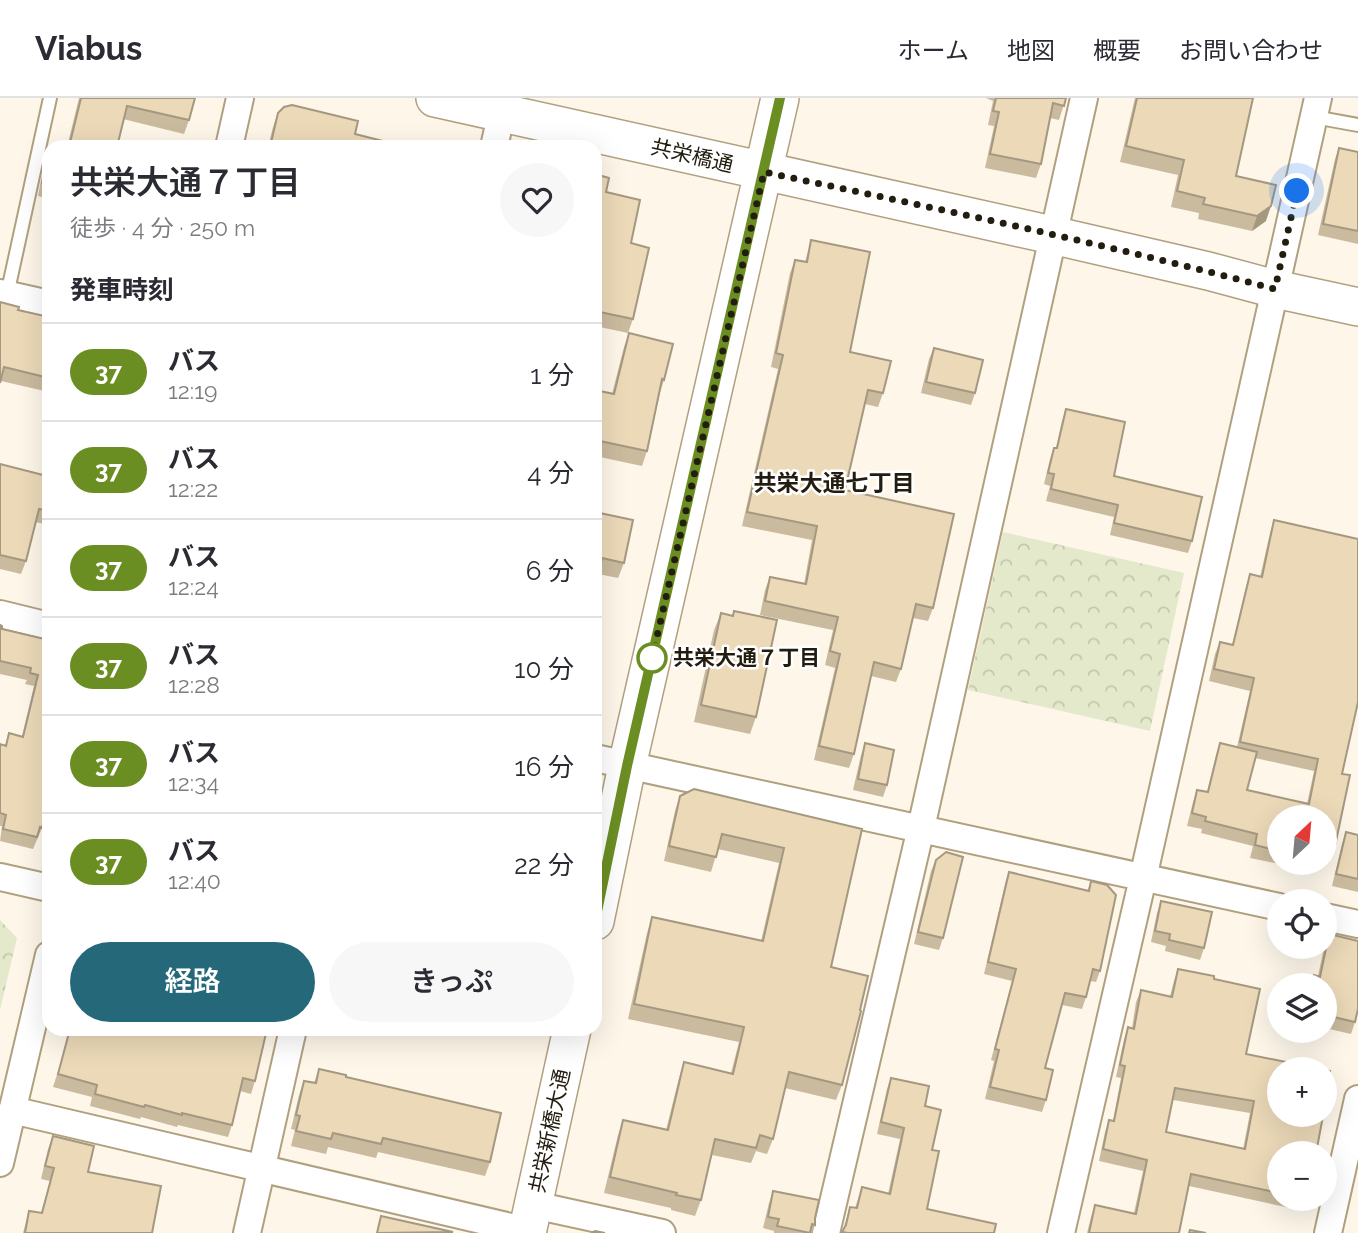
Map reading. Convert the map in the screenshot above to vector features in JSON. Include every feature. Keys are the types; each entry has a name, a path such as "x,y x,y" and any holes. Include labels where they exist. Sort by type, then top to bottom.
{"street":[{"path":"231,140 240,98"},
{"name":"共栄橋通","path":"435,98 500,119 764,172 1052,235 1358,307"},
{"path":"602,851 611,762 764,172 780,98"},
{"path":"826,1233 921,828 1084,98"},
{"path":"1061,1233 1316,107"},
{"path":"4,294 42,302"},
{"path":"0,614 42,624"},
{"path":"611,762 1267,904"},
{"path":"0,877 42,886"},
{"path":"1337,920 1358,924"},
{"path":"0,1163 42,985"},
{"path":"247,1233 291,1036"},
{"name":"共栄新橋大通","path":"530,1223 570,1036"},
{"path":"1334,1232 1358,1099"},
{"path":"12,1110 262,1170 530,1223 662,1233"}],"lane":[{"path":"4,294 50,98"},
{"path":"1316,107 1358,125"}],"green space":[{"path":"1003,532 1184,573 1150,731 968,690"},
{"path":"0,920 17,938 0,1010"}],"building":[{"path":"81,98 195,98 189,120 127,106 119,140 71,140"},
{"path":"996,98 1066,98 1064,106 1053,103 1041,164 990,154 999,112 993,111"},
{"path":"1137,98 1253,98 1236,176 1276,185 1271,206 1257,216 1203,204 1205,198 1177,191 1184,160 1126,146"},
{"path":"292,105 358,121 355,134 379,140 272,140 278,113 284,107"},
{"path":"1339,148 1358,152 1358,231 1323,224"},
{"path":"602,176 609,178 606,192 640,200 631,243 649,248 633,319 602,312"},
{"path":"811,240 870,252 850,352 891,361 883,393 868,390 845,490 954,514 933,608 916,604 901,669 874,662 854,754 819,746 840,654 830,651 838,617 765,601 770,577 806,584 817,526 747,512 783,355 776,353 795,260 807,262"},
{"path":"0,302 19,307 18,310 42,315 42,376 4,367 0,383"},
{"path":"629,333 673,344 664,380 662,379 647,451 602,441 602,391 614,394"},
{"path":"934,348 983,360 975,393 926,382"},
{"path":"1066,409 1125,422 1114,476 1202,497 1192,541 1114,523 1118,505 1051,489 1054,474 1048,473"},
{"path":"0,464 42,475 42,510 39,509 26,561 0,555"},
{"path":"602,513 633,520 624,563 602,558"},
{"path":"1274,520 1358,539 1358,702 1342,774 1350,775 1337,837 1337,805 1267,805 1267,848 1255,845 1257,834 1205,821 1206,817 1192,813 1197,790 1208,792 1220,743 1257,752 1247,790 1309,804 1318,759 1240,742 1254,678 1214,669 1220,642 1233,645 1250,574 1262,577"},
{"path":"734,611 777,620 756,717 701,705 721,613 733,616"},
{"path":"0,625 2,629 42,638 42,828 40,827 37,837 3,829 6,815 0,813 0,744 6,746 9,733 23,737 38,675 30,673 31,668 0,661"},
{"path":"865,743 894,750 887,785 858,779"},
{"path":"694,789 862,829 831,967 868,976 842,1085 789,1072 773,1139 760,1135 756,1148 715,1139 701,1200 610,1177 623,1120 668,1130 684,1062 733,1074 744,1027 634,1004 652,917 763,941 784,848 722,834 716,857 669,846 680,796"},
{"path":"1346,832 1358,835 1358,879 1337,874"},
{"path":"946,852 963,857 943,938 918,932 936,860"},
{"path":"1009,872 1089,891 1091,881 1107,885 1116,895 1100,971 1093,969 1086,997 1065,993 1045,1068 1053,1070 1046,1100 990,1087 999,1050 995,1049 1016,969 988,962"},
{"path":"1161,901 1212,912 1204,948 1169,940 1170,934 1155,931"},
{"path":"1337,936 1358,941 1358,1009 1355,1022 1337,1018 1337,973 1321,973 1324,959 1337,959"},
{"path":"1178,969 1260,989 1246,1054 1267,1058 1267,1127 1321,1127 1318,1141 1267,1141 1267,1190 1191,1174 1179,1233 1089,1233 1095,1205 1136,1214 1147,1160 1103,1149 1109,1120 1114,1121 1125,1066 1120,1065 1128,1027 1134,1029 1141,990 1172,997","holes":["1175,1088 1254,1101 1245,1149 1166,1132"]},
{"path":"68,1036 265,1036 255,1081 243,1078 232,1125 95,1094 97,1085 58,1074"},
{"path":"319,1069 501,1113 490,1162 383,1138 381,1144 333,1133 331,1139 296,1131 300,1116 296,1115 304,1081 316,1083"},
{"path":"891,1078 929,1086 925,1106 941,1110 932,1150 939,1151 927,1209 996,1224 994,1233 842,1232 850,1207 857,1208 862,1187 890,1194 904,1128 881,1122"},
{"path":"53,1136 94,1146 88,1172 161,1186 152,1233 25,1233 29,1211 42,1213 54,1168 45,1166"},
{"path":"773,1191 819,1200 815,1225 812,1224 810,1233 777,1226 779,1219 768,1217"},
{"path":"381,1216 453,1232 377,1233"}],"bus line":[{"name":"37","path":"602,888 627,766 780,98"}],"place":[{"name":"共栄大通７丁目","path":"652,658"}],"district":[{"name":"共栄大通七丁目","path":"834,483"}],"route":[{"path":"652,658 764,172 1078,241 1275,289 1297,191"}]}
